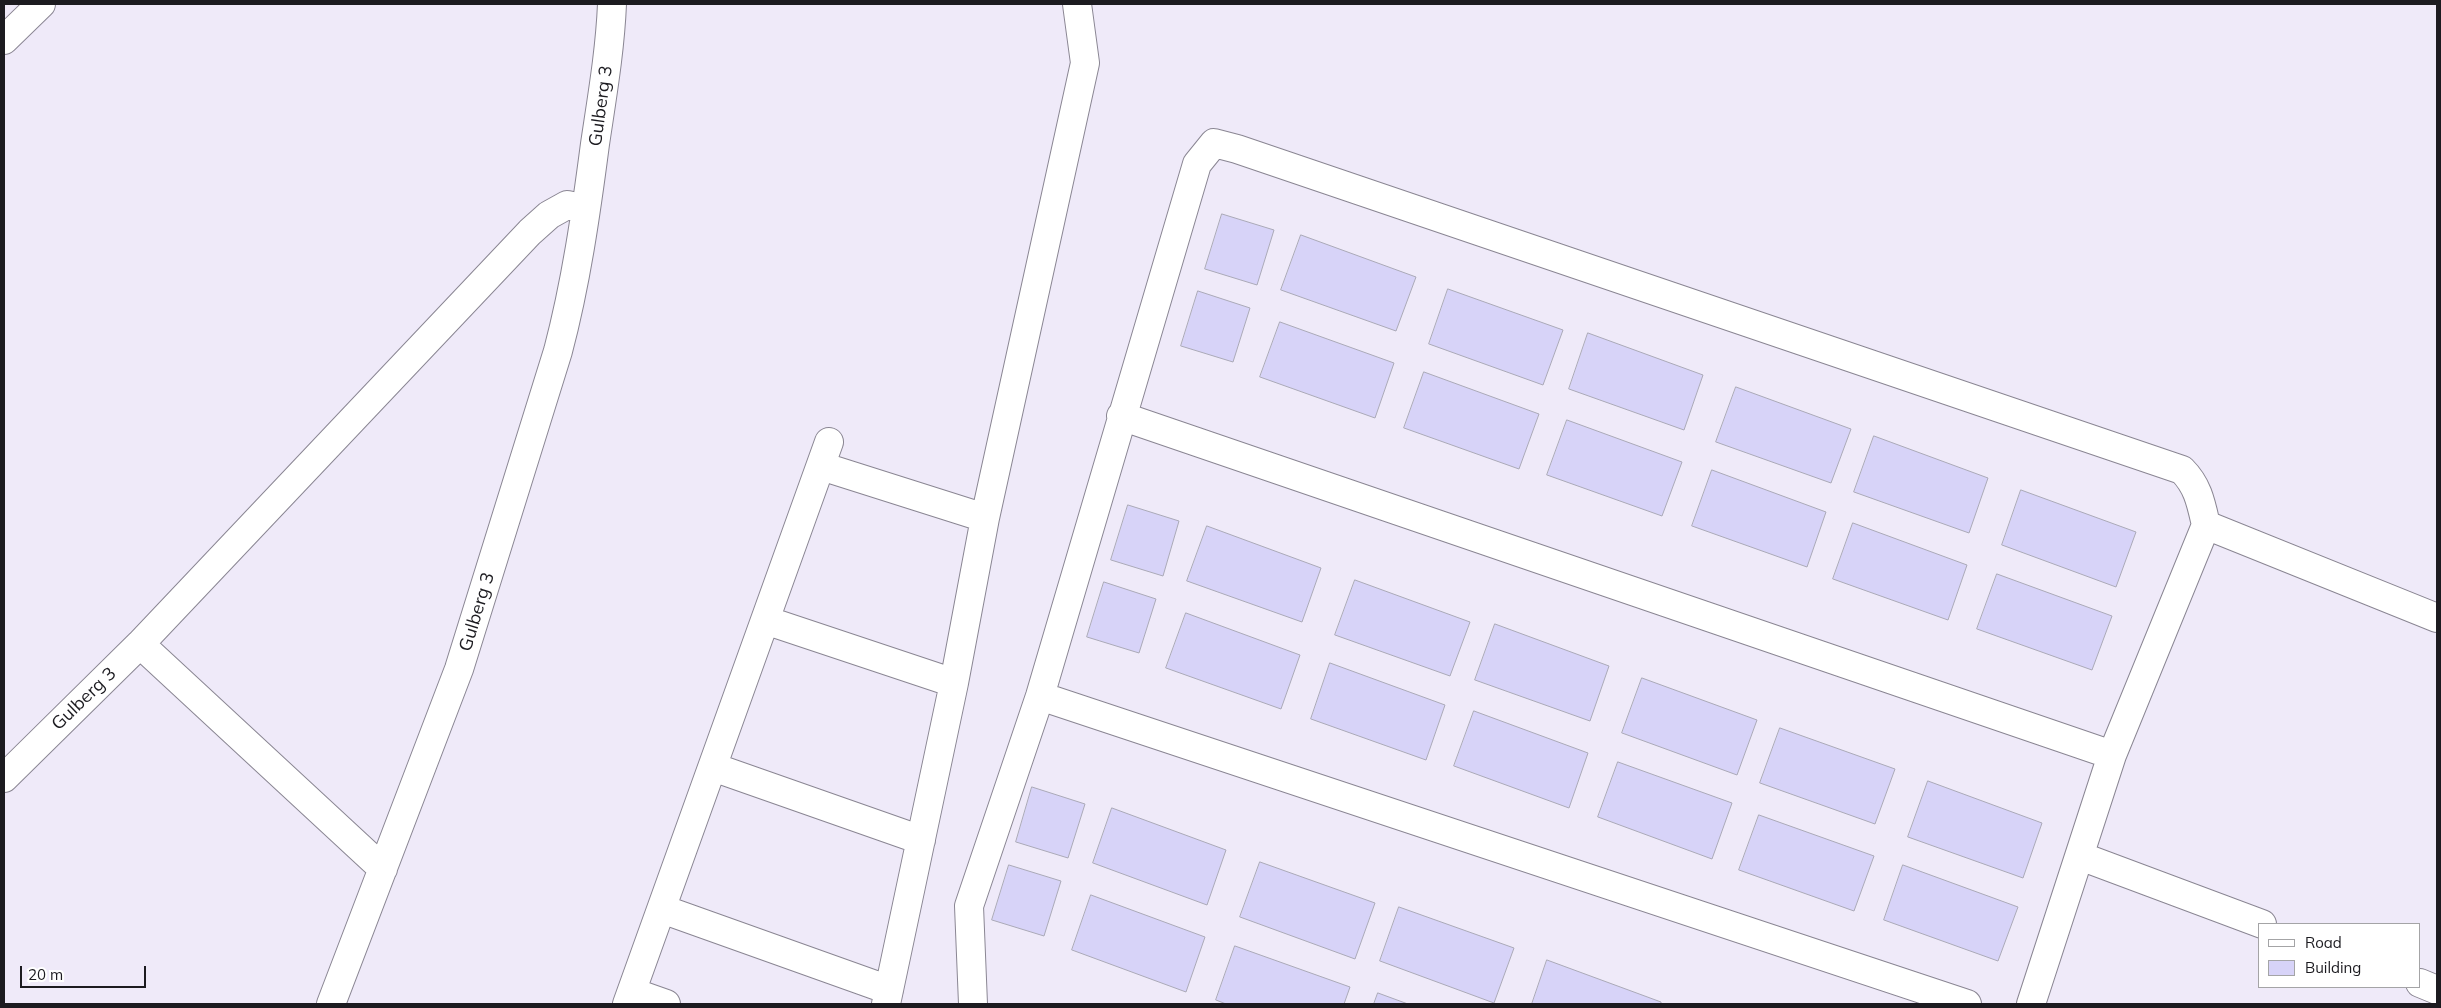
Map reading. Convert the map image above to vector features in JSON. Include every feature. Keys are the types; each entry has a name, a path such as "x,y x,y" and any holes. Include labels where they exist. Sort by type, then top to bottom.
{"street":[{"path":"7,30 41,4"},
{"name":"Gulberg 3","path":"331,1004 459,669 568,314 586,209 611,35 612,4"},
{"path":"662,908 888,997 954,683 986,518 1085,63 1077,4"},
{"path":"973,1004 969,906 1040,696 1121,416 1197,164 1214,144 1237,148 2182,470 2192,480 2200,497 2206,525 2112,755 2030,1004"},
{"name":"Gulberg 3","path":"4,778 140,644 530,232 548,215 567,205 586,209"},
{"path":"1121,416 2112,755"},
{"path":"666,1004 630,998 825,454 986,518"},
{"path":"2206,525 2437,618"},
{"path":"765,620 954,683"},
{"path":"140,644 383,870"},
{"path":"1040,696 1967,1004"},
{"path":"712,767 921,840"},
{"path":"2080,856 2259,923"},
{"path":"2421,984 2437,990"}],"building":[{"path":"1222,214 1274,230 1257,285 1205,269"},
{"path":"1301,235 1416,277 1396,331 1281,290"},
{"path":"1448,289 1563,330 1543,385 1429,344"},
{"path":"1198,291 1250,308 1233,362 1181,346"},
{"path":"1280,322 1394,363 1375,418 1260,377"},
{"path":"1588,333 1703,375 1684,430 1569,389"},
{"path":"1424,372 1539,414 1519,469 1404,428"},
{"path":"1736,387 1851,429 1831,483 1716,442"},
{"path":"1567,420 1682,462 1662,516 1547,475"},
{"path":"1874,436 1988,478 1969,533 1854,492"},
{"path":"1712,470 1826,512 1807,567 1692,526"},
{"path":"2021,490 2136,532 2116,587 2002,545"},
{"path":"1128,505 1179,521 1163,576 1111,560"},
{"path":"1853,523 1967,565 1948,620 1833,579"},
{"path":"1207,526 1321,568 1302,622 1187,581"},
{"path":"1997,574 2112,616 2092,670 1977,629"},
{"path":"1355,580 1470,622 1450,676 1335,635"},
{"path":"1104,582 1156,599 1139,653 1087,637"},
{"path":"1186,613 1300,655 1281,709 1166,668"},
{"path":"1495,624 1609,666 1590,721 1475,680"},
{"path":"1330,663 1445,705 1426,760 1311,719"},
{"path":"1642,678 1757,720 1737,775 1622,733"},
{"path":"1474,711 1588,753 1569,808 1454,766"},
{"path":"1780,728 1895,769 1875,824 1760,783"},
{"path":"1618,762 1732,803 1712,859 1598,817"},
{"path":"1928,781 2042,823 2023,878 1908,837"},
{"path":"1032,787 1085,804 1068,858 1016,842"},
{"path":"1112,808 1226,850 1207,905 1093,863"},
{"path":"1759,815 1874,856 1854,911 1739,870"},
{"path":"1260,862 1375,903 1355,959 1240,917"},
{"path":"1009,865 1061,881 1044,936 992,920"},
{"path":"1903,865 2018,907 1998,961 1884,920"},
{"path":"1091,895 1205,937 1186,992 1072,950"},
{"path":"1399,907 1514,948 1494,1003 1380,961"},
{"path":"1235,946 1350,987 1344,1004 1226,1004 1216,1000"},
{"path":"1547,960 1661,1002 1661,1004 1532,1004"},
{"path":"1378,993 1408,1004 1374,1004"}]}
